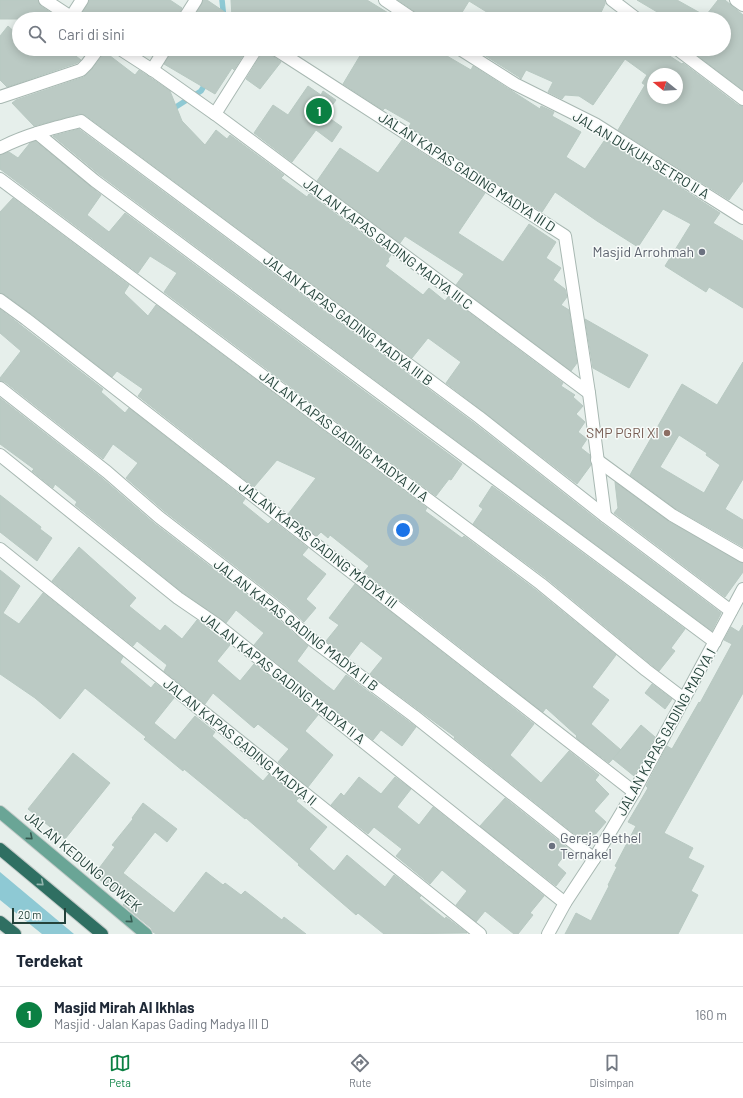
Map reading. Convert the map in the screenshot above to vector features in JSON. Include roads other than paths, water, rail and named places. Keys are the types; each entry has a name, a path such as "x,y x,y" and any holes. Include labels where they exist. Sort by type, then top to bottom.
{"highway":[{"path":"0,849 102,934"},
{"path":"0,922 15,934"}],"main road":[{"name":"JALAN KEDUNG COWEK","path":"0,812 146,934"}],"street":[{"path":"45,0 64,12"},
{"path":"76,12 82,0"},
{"path":"188,12 196,0"},
{"path":"385,0 403,12"},
{"path":"612,0 628,12"},
{"path":"736,0 743,5"},
{"path":"0,97 81,70 93,56"},
{"name":"JALAN KAPAS GADING MADYA III C","path":"131,56 191,97 589,394"},
{"path":"152,70 161,56"},
{"path":"214,114 251,56"},
{"name":"JALAN KAPAS GADING MADYA III D","path":"286,56 565,236 589,394"},
{"name":"JALAN DUKUH SETRO II A","path":"471,56 515,84 595,124 743,218"},
{"path":"686,56 743,99"},
{"name":"JALAN KAPAS GADING MADYA III B","path":"37,133 81,122 479,417 605,516 731,611"},
{"path":"0,148 37,133 95,181 714,642"},
{"name":"JALAN KAPAS GADING MADYA III A","path":"0,179 541,584 646,670 684,699"},
{"name":"JALAN KAPAS GADING MADYA III","path":"0,300 39,328 634,792"},
{"name":"JALAN KAPAS GADING MADYA II B","path":"0,388 106,472 159,518 282,612 311,639 414,716 594,859"},
{"path":"589,394 605,516"},
{"name":"JALAN KAPAS GADING MADYA II A","path":"0,455 178,598 216,624 565,903"},
{"path":"598,460 672,515 743,556"},
{"name":"JALAN KAPAS GADING MADYA II","path":"0,549 480,934"},
{"name":"JALAN KAPAS GADING MADYA I","path":"548,934 565,903 594,859 634,792 743,589"}],"water":[{"path":"0,872 74,934 42,934 0,900"}],"waterway":[{"path":"222,0 223,12"},
{"path":"171,110 201,91 207,81"}],"place":[{"name":"Masjid Mirah Al Ikhlas","path":"319,111"},
{"name":"Masjid Arrohmah","path":"702,252"},
{"name":"SMP PGRI XI","path":"667,433"},
{"name":"Gereja Bethel Ternakel","path":"552,846"}]}
